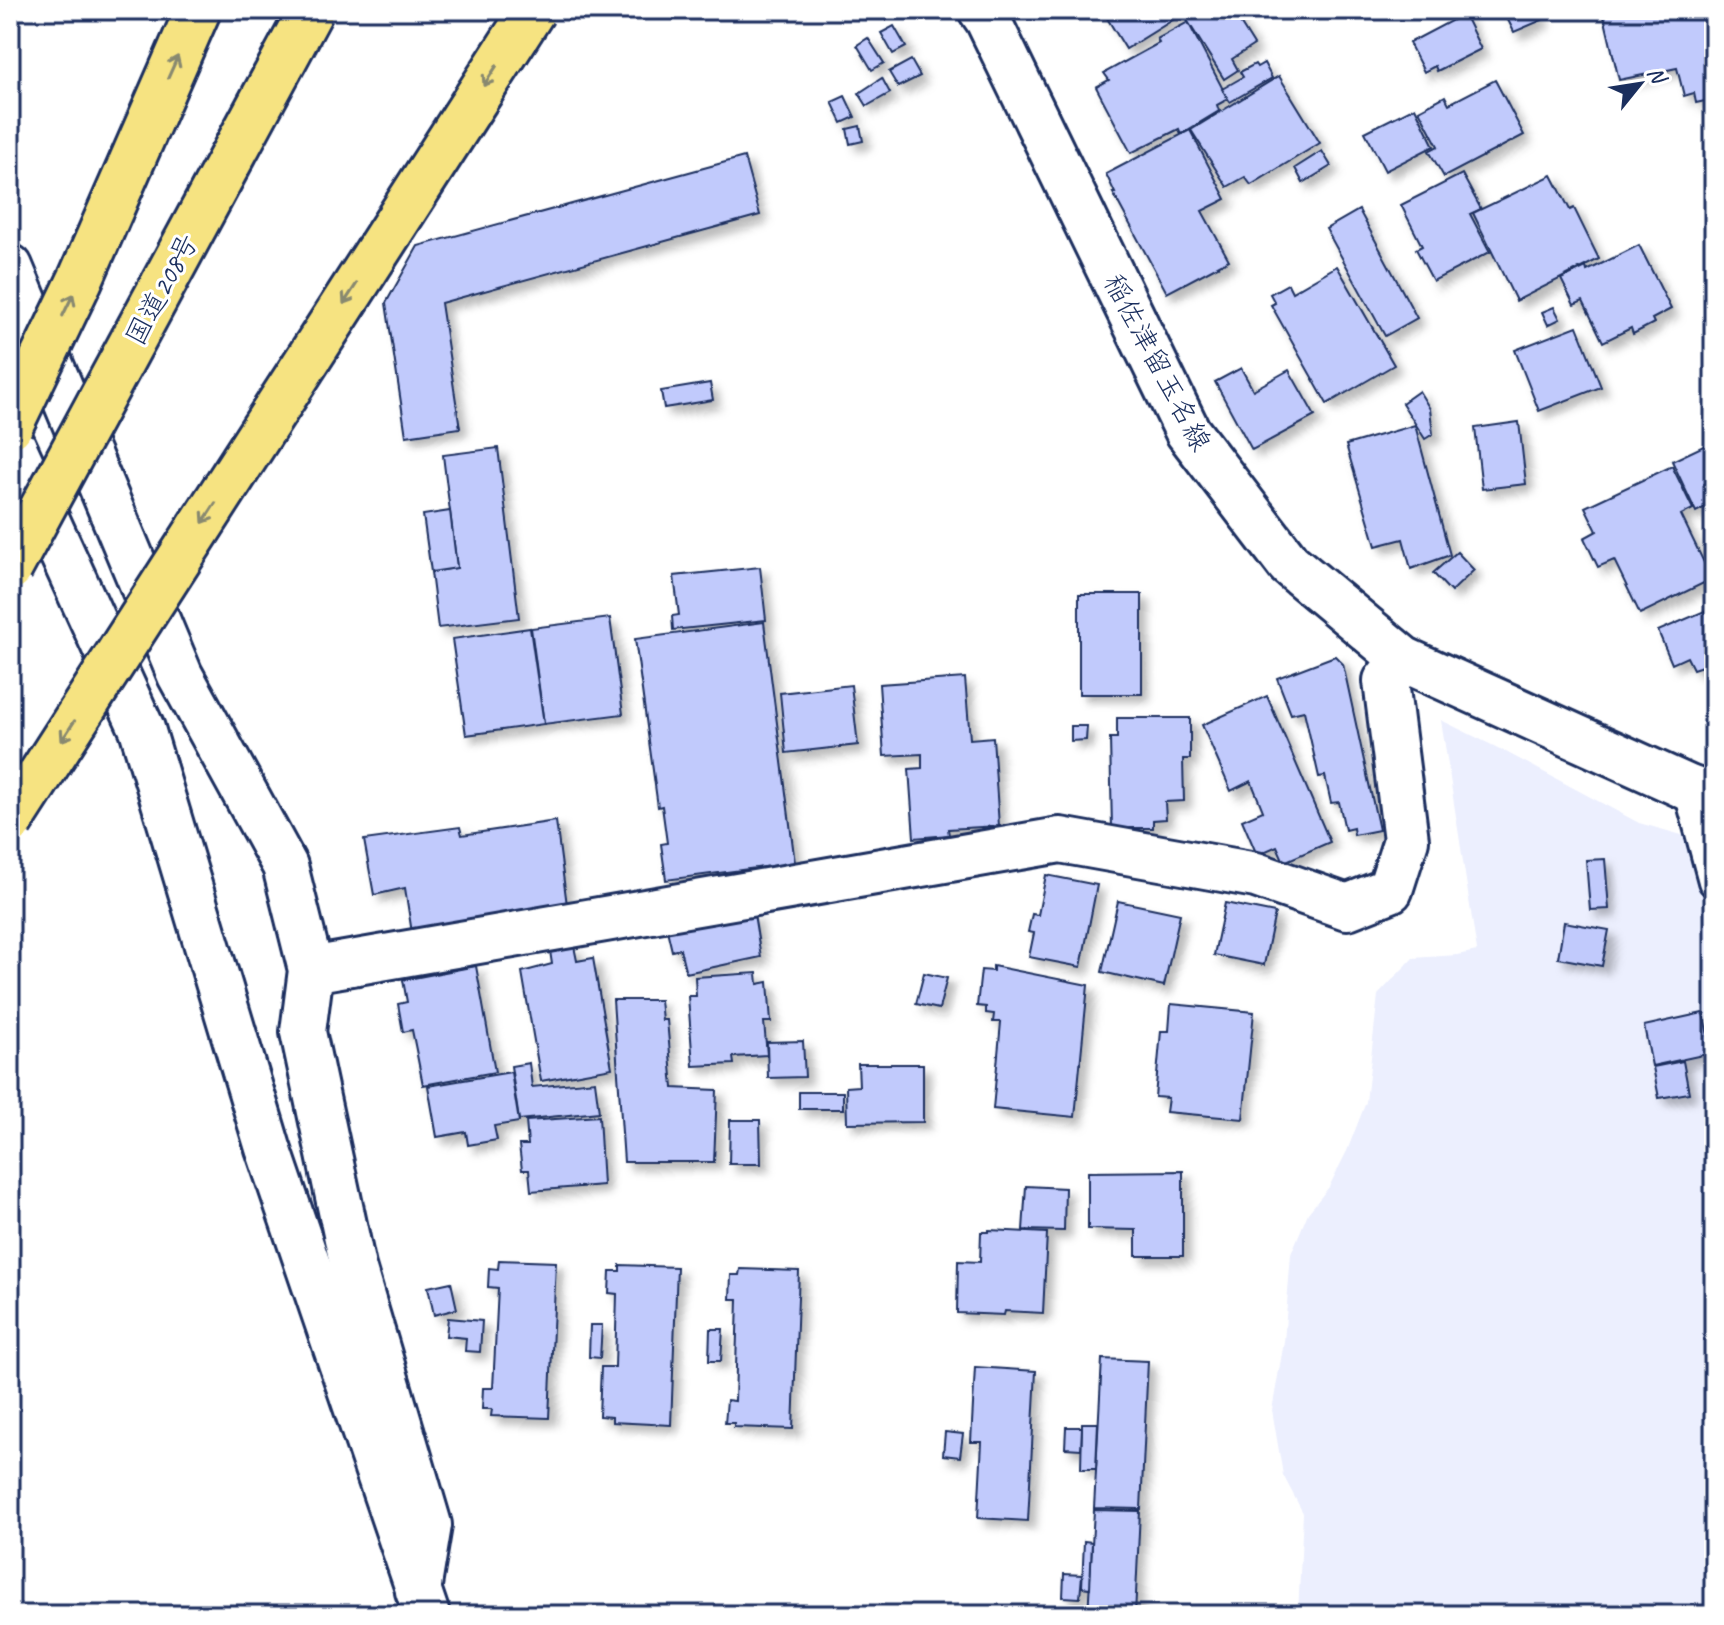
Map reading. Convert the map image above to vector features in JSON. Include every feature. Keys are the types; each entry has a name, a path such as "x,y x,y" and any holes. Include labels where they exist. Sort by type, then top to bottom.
{"highway":[{"path":"10,426 80,280 198,10"},
{"name":"国道208号","path":"10,568 311,10"},
{"path":"10,822 533,10"}],"street":[{"name":"稲佐津留玉名線","path":"981,10 1188,432 1289,564 1403,659 1702,792"},
{"path":"10,267 180,675 285,866 311,970 303,1032 353,1267 429,1525 422,1603"},
{"path":"10,439 142,729 268,1148 422,1603"},
{"path":"311,970 1060,840 1256,875 1347,907 1390,890 1406,840 1386,681 1403,659"}],"lane":[{"path":"1702,792 1714,881"}],"shaded area":[{"path":"1441,720 1639,823 1714,844 1714,1615 1298,1615 1303,1513 1283,1475 1272,1410 1284,1342 1291,1254 1308,1213 1329,1187 1347,1151 1366,1102 1378,995 1413,958 1477,951"}],"building":[{"path":"1102,10 1182,10 1184,13 1126,49"},
{"path":"1203,10 1232,10 1254,45 1232,59 1238,70 1224,79 1187,20"},
{"path":"1503,10 1537,10 1542,20 1514,32"},
{"path":"1714,10 1714,99 1696,103 1694,93 1684,96 1677,68 1619,80 1603,12"},
{"path":"1464,14 1481,49 1437,71 1435,66 1424,72 1409,43"},
{"path":"1188,22 1228,99 1217,105 1219,111 1181,134 1179,129 1131,153 1096,87 1109,80 1104,73 1159,43 1157,39"},
{"path":"894,26 906,47 893,54 881,33"},
{"path":"868,38 884,63 872,70 857,45"},
{"path":"911,60 920,76 898,87 889,72"},
{"path":"1264,63 1272,78 1230,102 1222,89 1243,77 1240,72"},
{"path":"1279,76 1320,143 1251,185 1245,177 1227,187 1191,130"},
{"path":"882,78 890,93 867,106 859,93"},
{"path":"1495,80 1524,135 1444,177 1429,151 1438,146 1419,110 1445,96 1449,104"},
{"path":"845,96 855,117 842,123 832,102"},
{"path":"1415,107 1434,146 1385,171 1365,132"},
{"path":"860,126 863,141 850,144 847,129"},
{"path":"1190,130 1226,199 1202,211 1229,260 1167,293 1113,193 1106,174"},
{"path":"1322,151 1331,166 1303,183 1295,168"},
{"path":"744,157 760,215 441,303 460,428 406,436 386,303 418,246"},
{"path":"1462,174 1481,209 1470,214 1490,252 1433,281 1416,249 1422,246 1401,205"},
{"path":"1552,175 1570,210 1574,208 1599,259 1516,301 1473,213"},
{"path":"1359,210 1417,318 1385,336 1326,229"},
{"path":"1639,245 1671,309 1633,334 1631,328 1603,342 1583,301 1574,305 1561,279 1586,267 1587,271"},
{"path":"1337,266 1394,365 1327,404 1271,305 1275,303 1270,294 1288,284 1292,292"},
{"path":"1554,307 1560,319 1548,325 1542,312"},
{"path":"1577,326 1601,387 1539,411 1515,350"},
{"path":"1241,368 1253,390 1289,370 1315,416 1252,450 1215,382"},
{"path":"710,383 713,400 664,408 661,391"},
{"path":"1419,391 1430,409 1433,434 1425,439 1402,403"},
{"path":"1519,422 1526,484 1482,489 1475,428"},
{"path":"1415,425 1450,555 1411,569 1403,539 1376,546 1346,445"},
{"path":"1714,441 1714,503 1696,512 1672,461"},
{"path":"498,448 519,618 438,628 431,572 457,568 443,455"},
{"path":"1672,466 1693,509 1681,515 1712,579 1640,614 1614,560 1598,567 1584,538 1597,531 1585,507"},
{"path":"450,511 457,568 431,572 423,515"},
{"path":"1457,552 1474,570 1451,592 1433,573"},
{"path":"760,567 766,620 673,630 672,616 679,615 674,576"},
{"path":"1079,594 1142,594 1142,694 1079,694"},
{"path":"1714,607 1714,666 1705,670 1702,666 1693,669 1687,657 1672,664 1658,631"},
{"path":"610,618 623,714 544,724 531,628"},
{"path":"764,622 795,863 666,880 661,844 667,843 662,806 658,807 635,639"},
{"path":"530,628 544,724 466,735 452,639"},
{"path":"1335,656 1343,664 1379,830 1354,835 1353,828 1345,830 1339,802 1331,803 1325,776 1319,777 1304,711 1291,714 1277,678"},
{"path":"965,678 970,739 993,737 999,826 948,829 949,835 914,838 909,769 922,768 922,754 884,756 879,684"},
{"path":"851,685 858,745 786,753 780,693"},
{"path":"1267,696 1330,842 1284,862 1277,846 1257,855 1242,820 1263,811 1251,781 1231,791 1202,725"},
{"path":"1117,718 1190,718 1190,759 1183,759 1184,801 1165,802 1166,819 1153,820 1153,828 1112,828 1110,738 1117,738"},
{"path":"1071,726 1087,726 1086,740 1071,741"},
{"path":"556,821 567,905 475,918 475,924 412,933 405,888 374,895 364,840 460,827 462,835"},
{"path":"1605,859 1609,909 1590,910 1586,860"},
{"path":"1046,875 1097,885 1081,967 1029,957 1034,933 1028,932 1032,914 1038,915"},
{"path":"1118,901 1180,914 1164,986 1102,972"},
{"path":"1225,903 1275,913 1264,965 1214,955"},
{"path":"754,914 761,957 686,973 680,949 672,951 667,930"},
{"path":"1564,922 1609,930 1602,966 1558,958"},
{"path":"574,946 577,961 593,958 612,1068 541,1081 522,972 552,964 550,951"},
{"path":"476,966 495,1072 423,1085 412,1030 403,1032 398,1004 407,1002 403,980"},
{"path":"993,966 1088,985 1075,1117 993,1109 1001,1022 993,1022 994,1014 986,1013 986,1007 977,1006 981,970 993,971"},
{"path":"757,973 758,984 768,982 771,1022 764,1022 767,1055 733,1057 734,1064 693,1066 688,996 696,996 695,977"},
{"path":"924,973 947,978 939,1009 916,1004"},
{"path":"613,1000 660,1000 662,1020 667,1020 673,1088 717,1090 714,1162 624,1162"},
{"path":"1171,1004 1254,1012 1243,1119 1166,1112 1168,1098 1155,1097 1161,1031 1169,1031"},
{"path":"1703,1013 1712,1053 1652,1066 1644,1026"},
{"path":"803,1041 805,1077 768,1078 767,1042"},
{"path":"1683,1061 1689,1093 1659,1098 1653,1067"},
{"path":"529,1063 532,1087 595,1081 599,1112 519,1120 511,1066"},
{"path":"858,1064 923,1064 923,1122 847,1123 846,1087 859,1086"},
{"path":"511,1072 519,1122 494,1126 497,1140 468,1145 466,1132 437,1137 428,1086"},
{"path":"799,1092 843,1092 843,1109 799,1109"},
{"path":"599,1116 603,1185 531,1191 529,1170 522,1170 519,1145 528,1145 526,1121"},
{"path":"730,1120 760,1120 761,1164 729,1164"},
{"path":"1183,1171 1183,1256 1136,1256 1136,1230 1088,1229 1088,1172"},
{"path":"1026,1186 1065,1188 1064,1231 1023,1230"},
{"path":"981,1232 1047,1233 1043,1313 957,1313 958,1261 980,1262"},
{"path":"499,1260 556,1262 549,1418 491,1416 492,1409 482,1409 483,1388 493,1388 498,1288 488,1287 489,1268 498,1269"},
{"path":"620,1265 677,1267 671,1425 612,1422 612,1417 599,1416 601,1367 615,1367 617,1294 609,1293 610,1271 620,1271"},
{"path":"740,1269 799,1271 793,1429 734,1427 734,1423 725,1423 727,1400 735,1401 738,1299 730,1299 731,1275 739,1275"},
{"path":"451,1282 457,1309 434,1315 428,1287"},
{"path":"448,1318 482,1321 480,1352 465,1351 466,1338 446,1336"},
{"path":"590,1325 602,1325 600,1358 589,1357"},
{"path":"710,1329 723,1329 721,1361 709,1361"},
{"path":"1102,1359 1148,1361 1141,1509 1094,1508"},
{"path":"975,1367 1036,1371 1028,1521 978,1518 982,1442 971,1442"},
{"path":"1082,1423 1098,1423 1096,1469 1081,1469"},
{"path":"1066,1427 1082,1427 1081,1449 1065,1448"},
{"path":"945,1432 963,1434 960,1457 943,1455"},
{"path":"1094,1510 1140,1511 1135,1615 1088,1615"},
{"path":"1084,1541 1092,1542 1090,1588 1082,1587"},
{"path":"1064,1574 1082,1575 1080,1598 1063,1597"}]}
